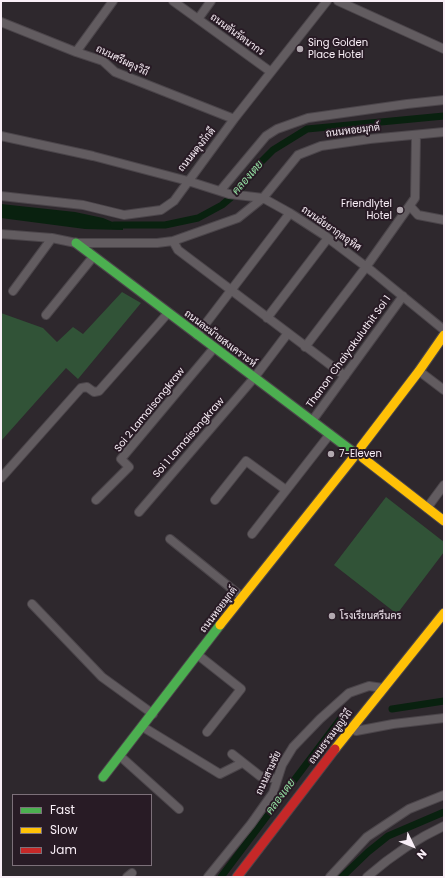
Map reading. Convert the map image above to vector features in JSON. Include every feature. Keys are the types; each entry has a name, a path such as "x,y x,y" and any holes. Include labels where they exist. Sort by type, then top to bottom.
{"street":[{"path":"76,52 113,1"},
{"name":"ถนนตันรัตนากร","path":"172,1 271,72"},
{"path":"198,19 211,1"},
{"name":"ถนนผดุงภักดี","path":"1,136 93,156 188,181 234,119 327,1"},
{"path":"338,1 444,49"},
{"name":"ถนนศรีผดุงวิถี","path":"1,22 76,52 103,61 115,72 234,119"},
{"path":"220,191 266,136 277,129 308,118 444,100"},
{"name":"ถนนหอยมุกต์","path":"259,198 298,155 322,146 370,139 416,136 444,132"},
{"path":"305,347 366,267 415,198 416,136"},
{"path":"1,196 83,205 124,215 160,210 174,201 188,181"},
{"name":"ถนนฉัยยากุลอุทิศ","path":"188,181 228,194 259,198 290,213 328,238 444,330"},
{"name":"ถนนละม้ายสงเคราะห์","path":"1,234 52,238 76,243 157,243 173,241 238,218 259,198"},
{"path":"410,206 418,215 444,220"},
{"path":"197,335 290,213"},
{"path":"13,290 52,238"},
{"path":"267,318 328,238"},
{"path":"173,241 178,250 345,376"},
{"name":"ถนนละม้ายสงเคราะห์","path":"76,243 330,434 352,455"},
{"path":"46,315 93,257"},
{"name":"Thanon Chaiyakuluthit Soi 1","path":"312,421 403,296"},
{"path":"1,478 81,388 87,387 94,392 100,391 168,313"},
{"name":"Soi 1 Lamaisongkraw","path":"139,512 254,378 288,333"},
{"path":"444,335 419,371 361,447 356,447 352,455 359,460 363,458 444,521"},
{"name":"Soi 2 Lamaisongkraw","path":"96,500 129,467 121,459 214,348"},
{"path":"419,371 444,390"},
{"path":"252,534 330,434"},
{"path":"361,447 365,452 363,458"},
{"name":"ถนนหอยมุกต์","path":"103,777 352,455"},
{"path":"215,500 246,461 286,490"},
{"path":"427,508 444,485"},
{"path":"170,539 242,597"},
{"path":"32,604 102,677 153,714"},
{"name":"ถนนธรรมนูญวิถี","path":"244,877 354,730 383,688 444,613"},
{"name":"ถนนธรรมนูญวิถี","path":"237,877 444,620"},
{"path":"198,655 241,689 207,732"},
{"name":"ถนนสามชัย","path":"208,877 251,824 273,793 282,765 293,747 320,719 349,693 368,686 383,688"},
{"path":"354,730 444,718"},
{"path":"143,727 220,774 242,763"},
{"path":"232,754 260,776 277,779"},
{"path":"120,756 179,809"},
{"path":"330,877 367,837 409,809 444,795"},
{"path":"367,877 381,865 423,836 444,826"}],"shaded area":[{"path":"1,204 75,212 103,218 115,223 123,223 123,230 85,229 1,218"},
{"path":"122,292 141,303 78,379 66,368 1,441 1,313 43,328 57,342 73,327 83,334"},
{"path":"386,497 444,542 444,552 397,614 334,565"}],"waterway":[{"name":"คลองเตย","path":"114,225 165,225 198,218 222,205 241,189 253,170 273,150 307,129 444,116"},
{"name":"คลองเตย","path":"392,709 444,701"},
{"name":"คลองเตย","path":"221,877 341,718"},
{"name":"คลองเตย","path":"342,877 368,852 388,836 444,812"}],"traffic: fast":[{"path":"76,243 352,451"},
{"path":"103,777 220,625"}],"traffic: slow":[{"path":"361,447 419,371 444,335"},
{"path":"220,625 353,458"},
{"path":"363,458 444,521"},
{"path":"335,749 444,613"}],"traffic: jam":[{"path":"237,877 335,749"}],"place":[{"name":"Sing Golden Place Hotel","path":"300,49"},
{"name":"Friendlytel Hotel","path":"400,210"},
{"name":"7-Eleven","path":"331,454"},
{"name":"โรงเรียนศรีนคร","path":"332,616"}]}
